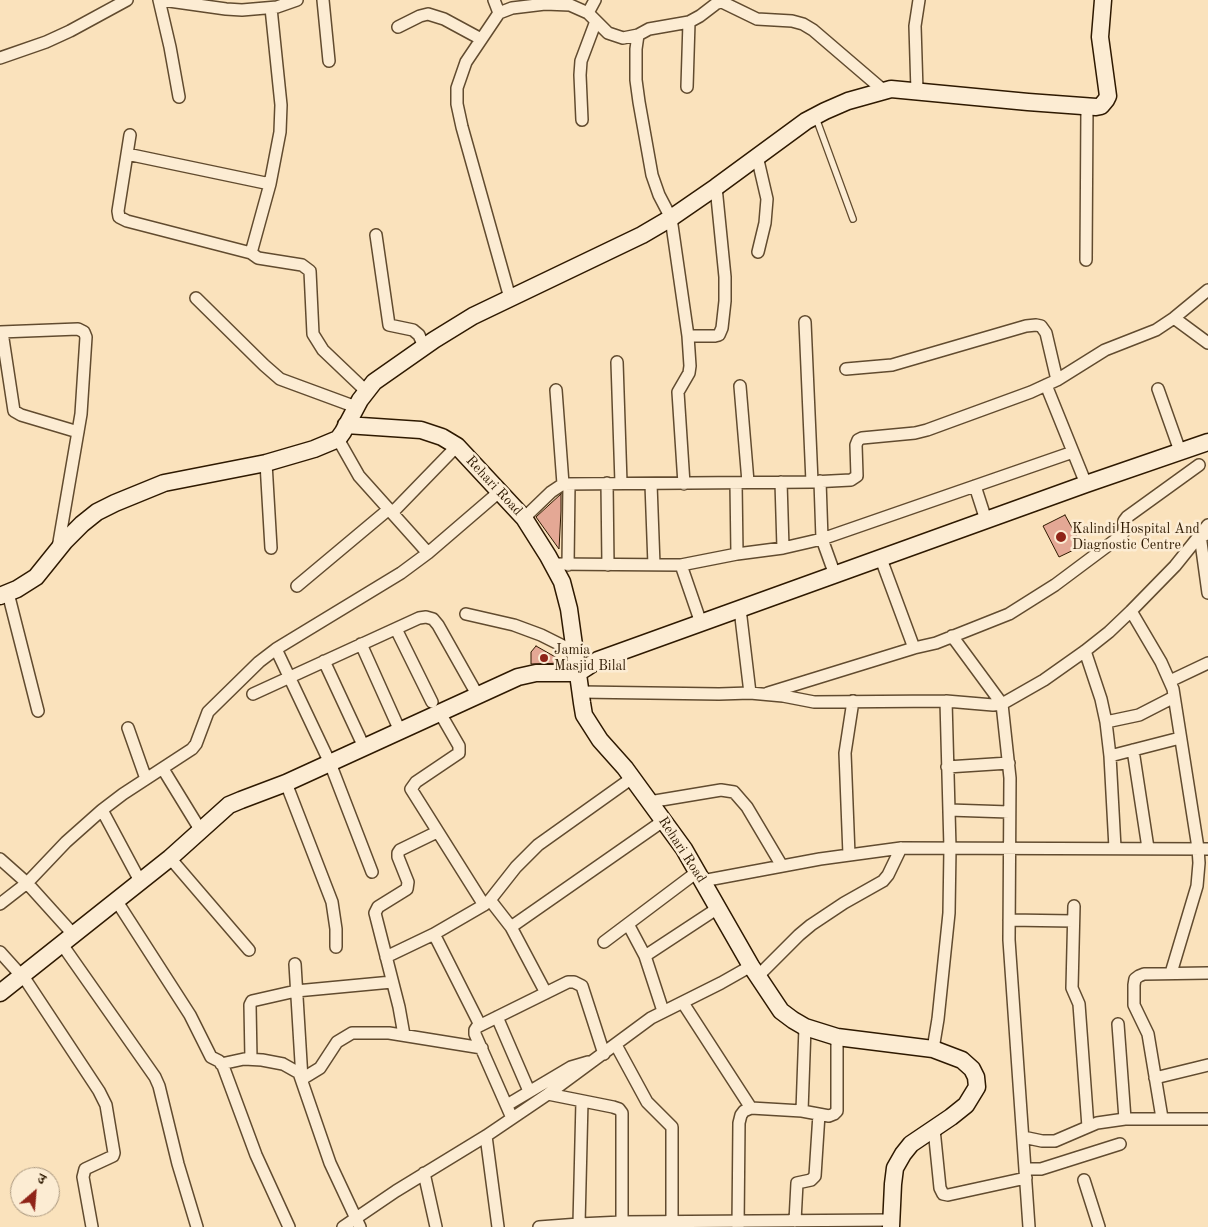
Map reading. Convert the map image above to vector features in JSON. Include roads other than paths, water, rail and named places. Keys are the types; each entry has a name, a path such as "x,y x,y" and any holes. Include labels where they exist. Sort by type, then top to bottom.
{"main road":[{"path":"4,594 17,589 36,576 82,524 97,512 145,490 189,477 266,463 314,449 338,439 366,391 374,382 424,347 473,316 642,235 671,218 716,187 806,122 848,101 891,89 1101,106 1108,96 1100,37 1103,0"},
{"name":"Rehari Road","path":"346,425 421,430 442,437 457,446 524,518 560,565 562,582 570,609 584,715 600,740 632,778 684,849 755,971 782,1010 793,1020 805,1027 837,1037 933,1049 962,1060 972,1069 976,1077 977,1087 974,1095 966,1105 911,1144 895,1168 891,1223"},
{"path":"0,993 27,982 116,900 170,858 235,803 400,731 436,708 478,696 527,674 578,673 598,660 1086,484 1208,442"}],"street":[{"path":"0,58 46,42 70,31 110,4 127,0"},
{"path":"179,97 161,0 209,4 242,10 271,8 296,0"},
{"path":"323,0 329,62"},
{"path":"494,0 499,13"},
{"path":"582,120 581,61 595,0"},
{"path":"917,91 915,26 919,0"},
{"path":"510,298 457,104 457,88 466,62 499,13 512,8 556,4 570,5 592,17 608,34 623,38 649,29 689,22 721,1 757,18 792,21 803,24 813,30 883,90"},
{"path":"251,253 270,184 279,141 281,118 271,8"},
{"path":"398,27 428,14 444,19 480,39"},
{"path":"687,87 689,22"},
{"path":"638,34 636,80 649,166 659,195 671,218 688,336 689,373 680,387 678,396 684,484"},
{"path":"1086,260 1087,106"},
{"path":"130,135 118,211 119,217 251,253 258,258 302,265 310,271 313,334 323,350 366,391"},
{"path":"127,154 270,184"},
{"path":"757,156 766,187 767,198 765,223 758,252"},
{"path":"688,336 715,336 719,334 722,328 726,283 716,187"},
{"path":"376,235 389,324 394,327 405,327 413,330 419,335 424,347"},
{"path":"524,518 551,492 566,484 816,482 855,478 858,473 856,444 862,438 915,433 927,430 1052,383 1105,350 1156,330 1208,290"},
{"path":"196,298 264,366 280,379 356,407"},
{"path":"1174,318 1208,343"},
{"path":"805,322 816,482 822,539 835,575"},
{"path":"846,368 892,365 1026,326 1041,326 1046,332 1052,383 1086,484"},
{"path":"57,551 78,432 86,338 84,332 78,329 1,332 14,411 21,415 78,432"},
{"path":"618,362 621,483"},
{"path":"740,386 748,482"},
{"path":"1158,389 1180,451"},
{"path":"556,390 566,484 560,565 681,565 737,554 783,548 822,539 1074,452"},
{"path":"338,439 359,476 428,553"},
{"path":"297,586 390,511 457,446"},
{"path":"266,463 271,548"},
{"path":"764,694 936,643 1009,614 1055,585 1122,535 1124,521 1127,518 1198,464"},
{"path":"736,482 737,554"},
{"path":"781,482 783,548"},
{"path":"606,484 608,565"},
{"path":"651,484 654,566"},
{"path":"975,486 986,520"},
{"path":"0,904 27,883 66,842 102,810 192,750 208,712 250,670 276,649 386,582 428,553 499,492"},
{"path":"580,692 750,693 814,702 946,701 1002,704 1044,680 1085,651 1132,611 1204,535 1208,525"},
{"path":"1204,535 1208,594"},
{"path":"881,558 914,648"},
{"path":"681,565 701,623"},
{"path":"4,594 38,711"},
{"path":"740,609 750,693"},
{"path":"1132,611 1170,681 1203,849 1197,886 1172,973"},
{"path":"466,614 541,635 575,652"},
{"path":"253,694 419,618 426,617 433,619 478,696"},
{"path":"396,629 436,708 459,746 459,752 416,782 411,789 437,832 487,903 511,927 546,993"},
{"path":"952,636 1002,704 1009,763 1008,848 1012,980 1029,1227"},
{"path":"361,644 400,731"},
{"path":"276,649 330,763 372,872"},
{"path":"1085,651 1101,699 1106,722 1110,756 1115,848"},
{"path":"324,662 364,747"},
{"path":"1170,681 1208,663"},
{"path":"1106,722 1139,715 1174,696"},
{"path":"933,1049 949,913 950,848 946,701"},
{"path":"849,855 845,753 853,702"},
{"path":"128,728 146,780"},
{"path":"1110,756 1180,738"},
{"path":"1133,750 1148,848"},
{"path":"947,767 1009,763"},
{"path":"163,769 201,831"},
{"path":"386,957 434,934 487,903 516,867 538,845 632,778"},
{"path":"286,782 332,902 336,947"},
{"path":"649,802 721,790 734,792 746,807 782,866"},
{"path":"102,810 140,881"},
{"path":"949,810 1009,812"},
{"path":"511,927 663,821"},
{"path":"404,1035 375,913 378,907 407,889 408,882 398,858 400,850 437,832"},
{"path":"604,942 700,876 901,848 1203,849"},
{"path":"343,1227 358,1223 396,1191 486,1136 548,1094 651,1018 755,971 811,925 883,881 888,875 901,848"},
{"path":"170,858 249,950"},
{"path":"0,859 27,883 157,1081 178,1164 197,1227"},
{"path":"116,900 190,1016 209,1054 222,1064 256,1155 289,1227"},
{"path":"1074,906 1072,988 1079,1004 1088,1127"},
{"path":"645,956 718,908"},
{"path":"1009,920 1073,921"},
{"path":"628,924 645,956 663,1011"},
{"path":"434,934 480,1025"},
{"path":"0,952 27,982 104,1101 114,1153 113,1156 85,1169 83,1177 92,1227"},
{"path":"295,964 302,1079"},
{"path":"1162,1118 1148,1034 1134,1006 1135,979 1139,976 1172,973 1208,973"},
{"path":"251,1059 250,1004 252,1001 296,991 392,982"},
{"path":"512,1118 475,1030 480,1025 568,982 579,983 582,986 600,1057"},
{"path":"683,1003 751,1108"},
{"path":"497,1017 529,1091"},
{"path":"1118,1024 1125,1119"},
{"path":"802,1111 805,1027"},
{"path":"302,1079 320,1068 337,1042 352,1033 374,1032 404,1035 482,1048"},
{"path":"738,1224 740,1123 744,1110 751,1108 802,1111 829,1116 834,1114 837,1111 837,1037"},
{"path":"616,1045 647,1102 672,1127 672,1225"},
{"path":"507,1105 571,1067 600,1057"},
{"path":"222,1064 251,1059 283,1064 299,1073 330,1163 358,1223"},
{"path":"1156,1078 1208,1065"},
{"path":"548,1094 620,1109 622,1113 622,1224"},
{"path":"579,1226 582,1101"},
{"path":"795,1221 797,1183 811,1180 815,1176 819,1114"},
{"path":"1023,1137 1042,1141 1055,1141 1098,1123 1125,1119 1208,1119"},
{"path":"934,1129 940,1188 943,1194 948,1195 1042,1169 1120,1144"},
{"path":"486,1136 498,1227"},
{"path":"424,1174 436,1227"},
{"path":"1084,1180 1099,1227"},
{"path":"540,1227 622,1224 738,1224 795,1221 891,1223"}],"lane":[{"path":"816,116 853,219"}],"place":[{"name":"Kalindi Hospital And Diagnostic Centre","path":"1061,537"},
{"name":"Jamia Masjid Bilal","path":"544,658"}]}
